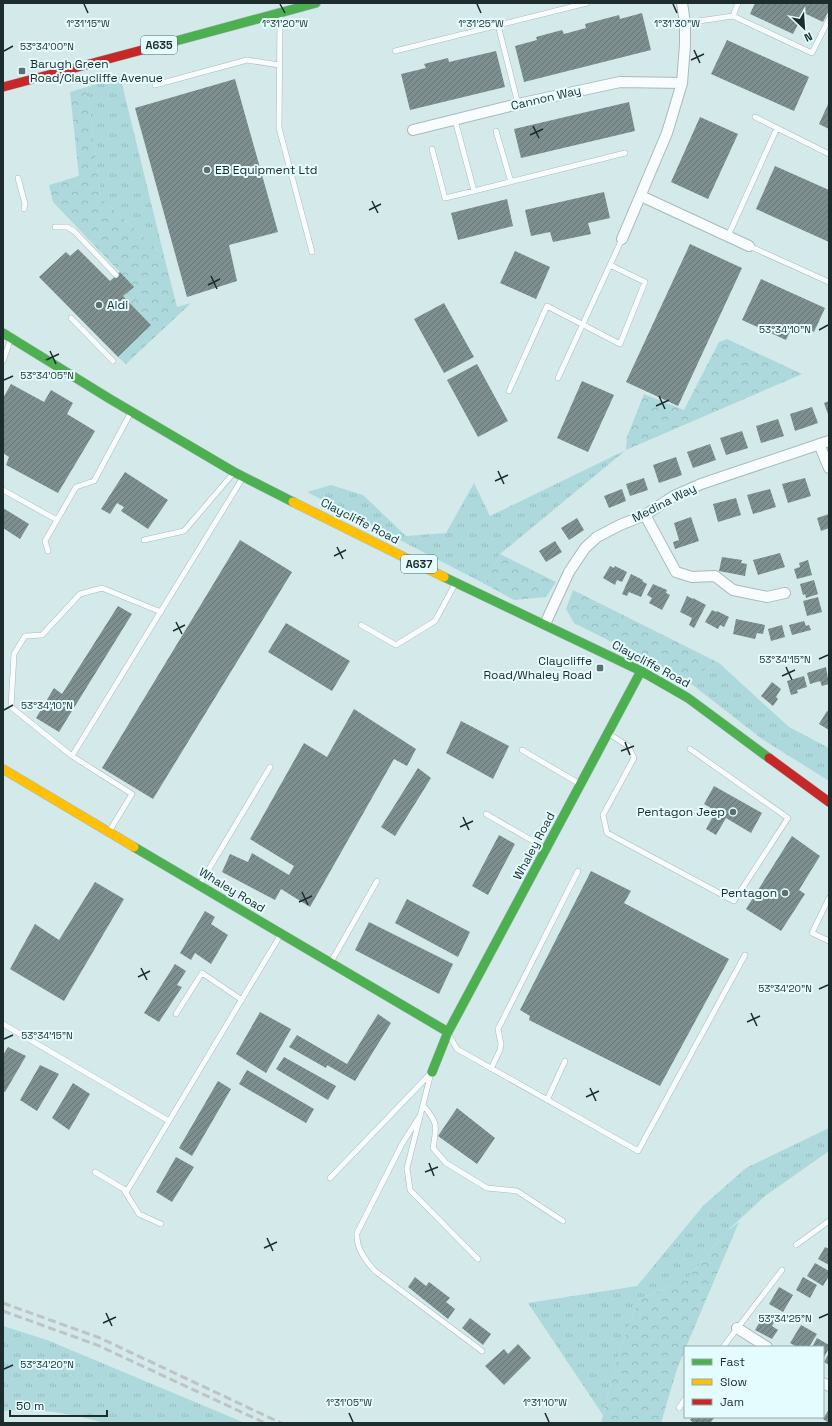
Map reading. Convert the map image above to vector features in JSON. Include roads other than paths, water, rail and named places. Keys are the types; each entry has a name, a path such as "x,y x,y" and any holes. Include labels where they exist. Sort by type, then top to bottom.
{"main road":[{"name":"A635","path":"3,87 316,3"},
{"name":"Claycliffe Road","path":"7,336 131,412 234,472 384,548 642,671 688,698 829,802"},
{"name":"Whaley Road","path":"432,1072 448,1032 642,671"},
{"name":"Whaley Road","path":"3,769 448,1032"}],"street":[{"path":"622,239 667,133 682,83 685,23 682,3"},
{"name":"Cannon Way","path":"413,130 518,104 620,82 682,83"},
{"path":"641,196 749,246"},
{"name":"Medina Way","path":"545,624 569,572 586,548 597,538 620,525 645,515 674,496 701,484 829,441"},
{"path":"819,444 829,468"},
{"path":"645,515 676,572 692,577 715,576 733,590 767,597 785,593"},
{"path":"737,1328 765,1346"}],"lane":[{"path":"395,51 587,3"},
{"path":"733,16 738,3"},
{"path":"280,13 279,128 312,252"},
{"path":"685,23 733,16 812,53 829,19"},
{"path":"498,25 518,104"},
{"path":"155,85 247,60 279,65"},
{"path":"755,117 829,154"},
{"path":"455,120 474,191"},
{"path":"728,236 777,128"},
{"path":"496,132 511,182"},
{"path":"432,149 445,198 625,153"},
{"path":"18,178 25,204 24,208"},
{"path":"55,228 67,228 74,231 116,275"},
{"path":"558,378 622,239"},
{"path":"749,246 829,282"},
{"path":"509,391 547,306 620,344 645,282 610,265"},
{"path":"71,318 113,361"},
{"path":"3,361 7,336"},
{"path":"48,551 45,541 76,487 94,481 131,412"},
{"path":"144,540 184,531 234,472"},
{"path":"72,756 244,477"},
{"path":"3,490 58,520"},
{"path":"361,625 396,645 435,621 456,582"},
{"path":"109,832 132,794 72,756 11,707 14,654 25,636 42,636 80,594 102,588 161,612"},
{"path":"608,733 628,746 634,758 604,815 608,832 734,901 788,818 690,749"},
{"path":"522,750 580,785"},
{"path":"199,885 270,767"},
{"path":"486,814 546,849"},
{"path":"491,1069 500,1050 501,1044 498,1029 578,871"},
{"path":"331,962 377,882"},
{"path":"829,898 812,933 829,942"},
{"path":"161,1224 139,1214 124,1190 126,1191 282,934"},
{"path":"448,1032 457,1049 638,1151 745,954"},
{"path":"176,1014 202,973 242,1000"},
{"path":"3,1024 169,1121"},
{"path":"547,1100 565,1061"},
{"path":"432,1072 407,1168 410,1190 478,1259"},
{"path":"330,1178 432,1072"},
{"path":"423,1104 432,1115 437,1127 433,1148 446,1163 487,1188 517,1191 563,1221"},
{"path":"421,1114 402,1144 357,1233 358,1245 368,1263 375,1271 482,1351"},
{"path":"95,1172 126,1191"},
{"path":"796,1245 829,1221"},
{"path":"724,1346 782,1270"},
{"path":"679,1408 684,1400"}],"railway":[{"path":"3,1303 100,1338 281,1423"},
{"path":"3,1311 97,1345 265,1423"}],"place":[{"name":"Barugh Green Road/Claycliffe Avenue","path":"22,71"},
{"name":"EB Equipment Ltd","path":"207,170"},
{"name":"Aldi","path":"99,305"},
{"name":"Claycliffe Road/Whaley Road","path":"600,668"},
{"name":"Pentagon Jeep","path":"733,812"},
{"name":"Pentagon","path":"785,893"}]}
